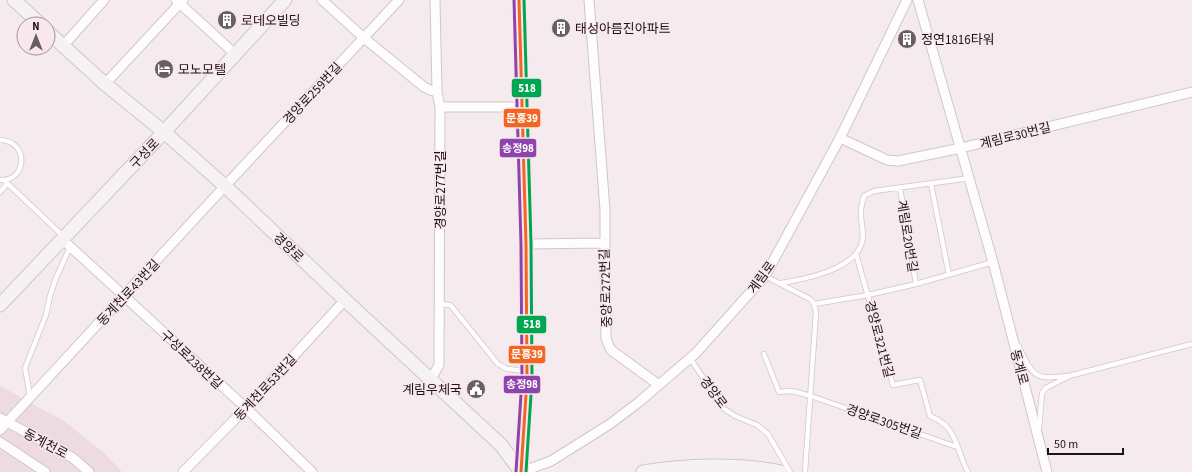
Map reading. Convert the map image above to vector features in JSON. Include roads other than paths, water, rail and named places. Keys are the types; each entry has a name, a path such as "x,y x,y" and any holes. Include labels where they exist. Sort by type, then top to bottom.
{"street":[{"path":"14,0 31,16"},
{"path":"63,46 104,0"},
{"name":"구성로","path":"0,305 65,241 286,0"},
{"path":"322,0 364,38 424,87 437,92"},
{"name":"경양로259번길","path":"225,186 399,0"},
{"name":"경양로277번길","path":"431,379 439,365 440,304 440,107 437,92 434,0"},
{"path":"519,0 526,244 527,372 521,472"},
{"path":"589,0 605,210 605,243"},
{"name":"계림로","path":"521,472 551,460 610,424 659,385 696,353 765,276 840,138 907,0"},
{"name":"동계로","path":"918,0 993,262 1047,472"},
{"path":"105,84 180,1 236,54"},
{"name":"경양로","path":"56,39 105,84 164,132 225,186 501,445 521,472"},
{"name":"계림로30번길","path":"840,138 887,160 894,161 961,148 1192,92"},
{"path":"440,107 522,107"},
{"name":"동계천로43번길","path":"0,430 4,420 31,397 225,186"},
{"name":"구성로238번길","path":"65,241 246,408 312,472"},
{"name":"중앙로272번길","path":"526,244 605,243 607,342 611,350 659,385"},
{"name":"동계천로53번길","path":"183,472 246,408 345,300"},
{"name":"동계천로","path":"4,420 73,458 89,472"},
{"path":"0,442 45,472"},
{"path":"74,472 82,465"},
{"path":"651,471 694,467 726,467 780,472"}],"lane":[{"path":"0,140 8,141 14,144 19,149 22,162 20,169 16,174 4,181 0,192"},
{"name":"계림로20번길","path":"856,254 862,244 863,235 861,212 864,196 874,191 970,178"},
{"path":"4,181 65,241 46,315 25,368 31,397"},
{"path":"931,184 949,274"},
{"name":"계림로20번길","path":"900,188 916,284"},
{"path":"781,283 800,280 828,271 846,263 856,254"},
{"name":"경양로321번길","path":"856,254 893,385 920,380 930,416 942,422 955,437 957,447 968,472"},
{"path":"814,304 868,295 916,284 993,262"},
{"path":"765,276 810,299 814,304 816,312 811,396 804,472"},
{"path":"440,304 450,305 452,307 502,368 527,372"},
{"path":"1012,334 1030,368 1043,377 1069,376 1192,344"},
{"name":"경양로305번길","path":"764,354 779,392 792,391 811,396 957,447"},
{"name":"경양로","path":"690,358 723,408 735,416 757,425 768,434 790,472"},
{"path":"1039,439 1042,392 1046,388 1069,376"}],"place":[{"name":"로데오빌딩","path":"227,20"},
{"name":"태성아름진아파트","path":"561,28"},
{"name":"정연1816타워","path":"907,39"},
{"name":"모노모텔","path":"164,69"},
{"name":"계림우체국","path":"476,389"}]}
